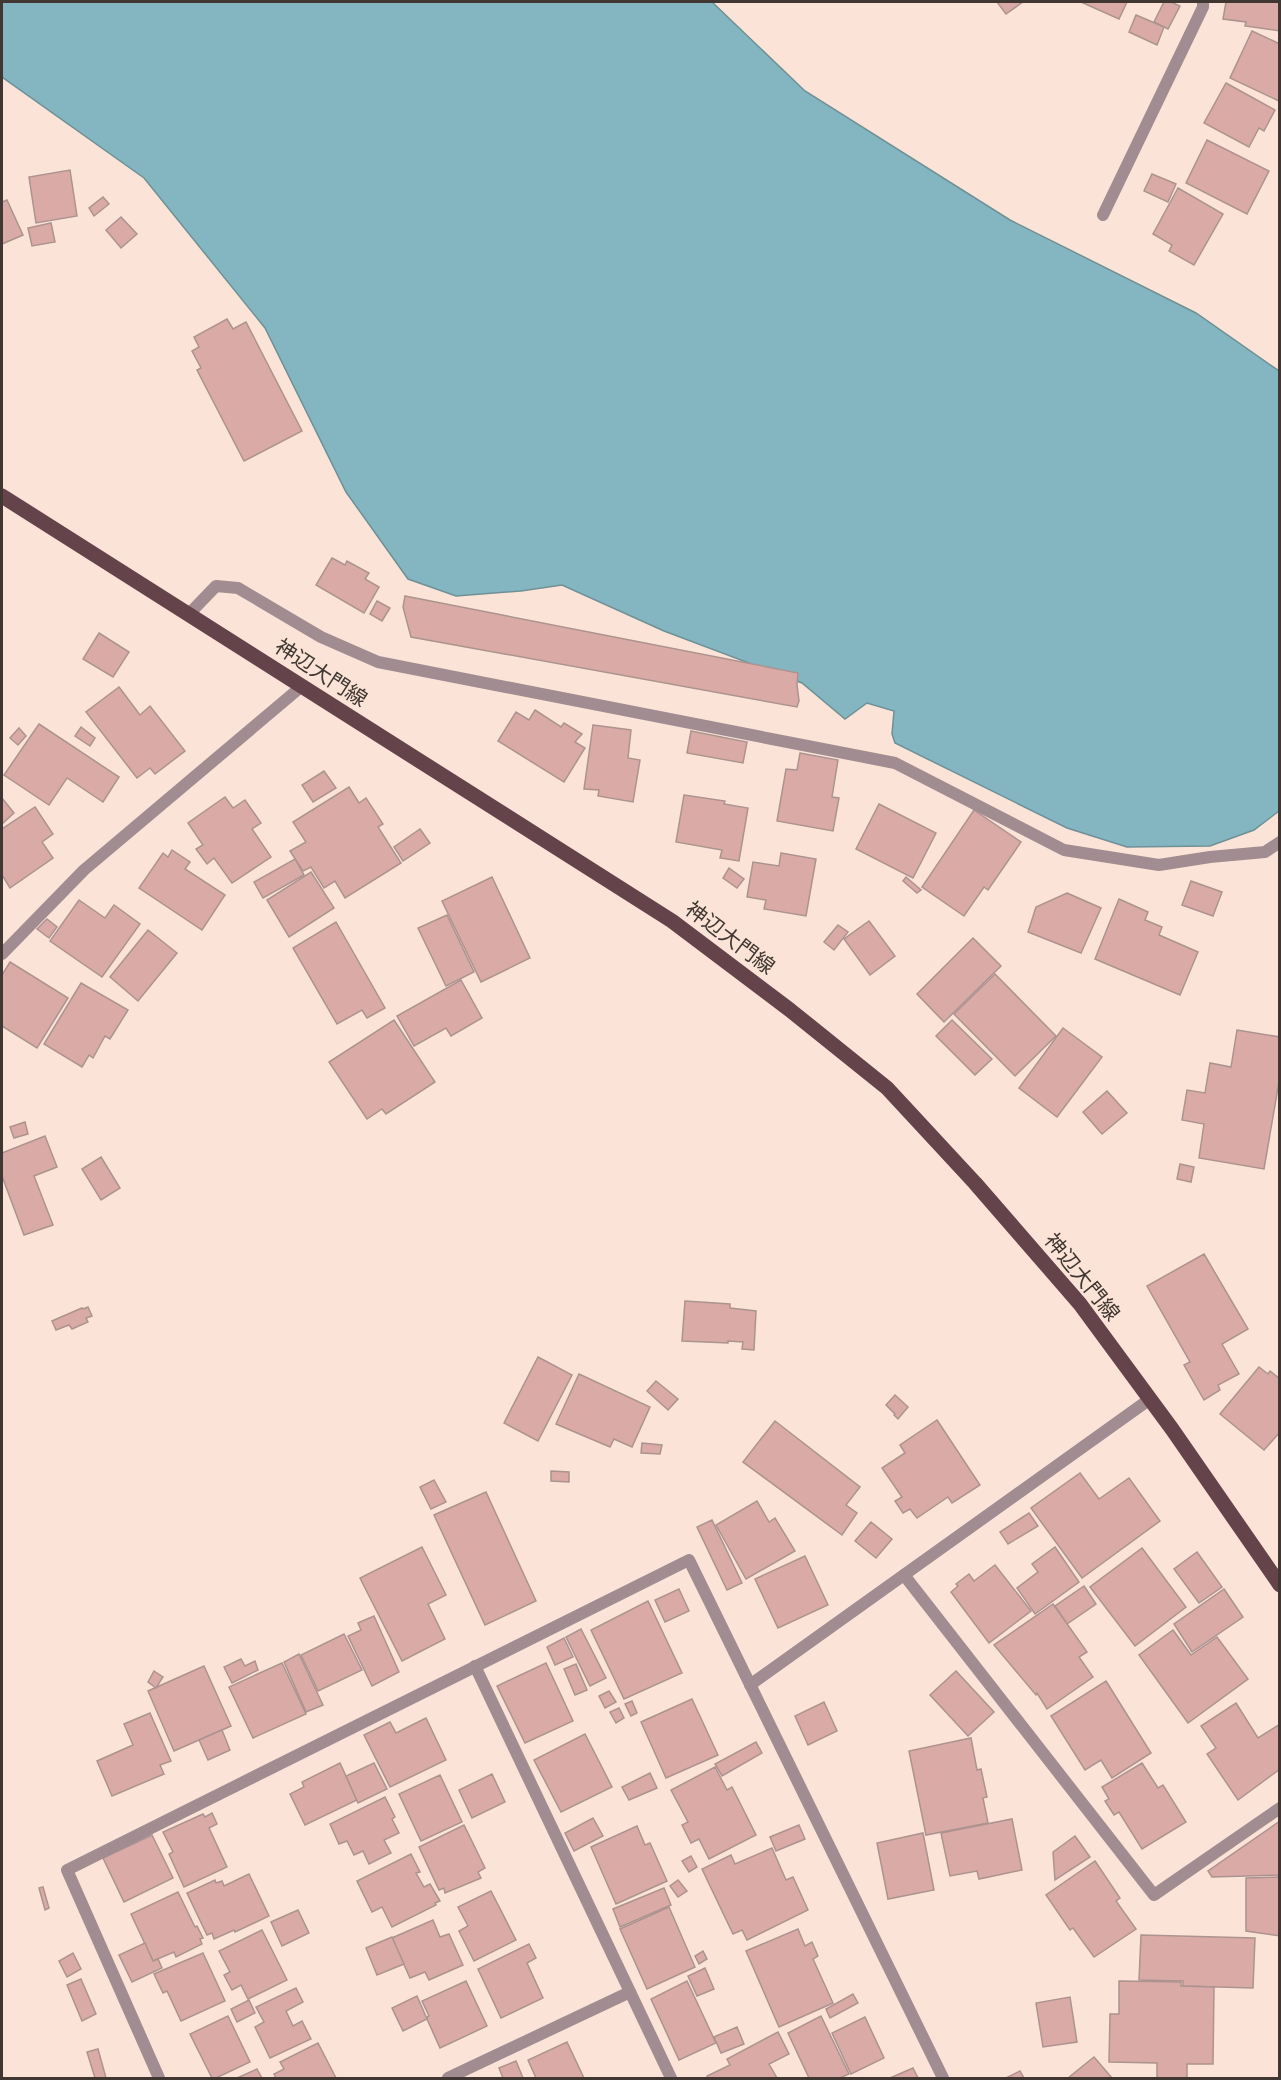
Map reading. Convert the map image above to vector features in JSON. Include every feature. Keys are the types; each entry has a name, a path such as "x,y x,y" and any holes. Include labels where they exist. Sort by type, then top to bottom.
{"main road":[{"name":"神辺大門線","path":"2,496 672,921 790,1010 887,1088 975,1183 1080,1304 1280,1586"}],"street":[{"path":"1103,215 1203,7 1203,2"},
{"path":"189,614 216,586 238,588 321,637 378,662 895,763 1064,850 1160,865 1265,852 1280,842"},
{"path":"2,954 84,870 302,686"},
{"path":"750,1685 1150,1400"},
{"path":"159,2079 67,1870 689,1560 943,2079"},
{"path":"904,1575 1154,1895 1280,1808"},
{"path":"475,1666 671,2079"},
{"path":"448,2079 630,1992"}],"water":[{"path":"2,2 712,2 805,91 1010,220 1196,313 1279,371 1279,811 1254,830 1210,846 1127,847 1067,828 895,743 892,734 894,711 867,703 845,719 802,683 664,631 562,585 456,596 408,579 346,492 265,328 144,178 2,77"}],"building":[{"path":"997,2 1023,2 1006,14"},
{"path":"1081,2 1127,2 1119,19"},
{"path":"1164,2 1180,6 1168,29 1154,22"},
{"path":"1226,2 1280,2 1280,31 1245,26 1246,22 1223,19"},
{"path":"1136,15 1164,27 1157,45 1129,32"},
{"path":"1252,31 1280,44 1279,101 1230,78"},
{"path":"1226,83 1275,110 1264,131 1259,128 1249,147 1204,123"},
{"path":"1207,140 1269,171 1247,214 1186,183"},
{"path":"70,170 77,216 36,223 29,177"},
{"path":"1152,174 1176,184 1168,202 1144,191"},
{"path":"1178,188 1223,214 1194,265 1169,251 1172,245 1153,234"},
{"path":"103,197 109,204 94,216 89,208"},
{"path":"7,200 23,235 2,244 2,202"},
{"path":"121,217 137,234 121,248 106,230"},
{"path":"51,223 55,242 32,246 28,228"},
{"path":"227,319 233,329 246,322 302,431 244,461 197,370 201,368 192,351 199,347 194,337"},
{"path":"332,558 345,565 347,561 369,573 365,579 379,587 364,613 316,585"},
{"path":"405,596 798,673 799,701 797,707 411,637 403,607"},
{"path":"377,601 390,608 382,621 370,614"},
{"path":"99,633 129,652 113,677 83,659"},
{"path":"119,687 140,715 150,706 185,751 155,774 150,768 137,778 86,712"},
{"path":"535,710 561,727 564,723 582,734 575,742 585,748 564,782 498,741 516,712 529,720"},
{"path":"39,724 119,777 103,802 67,778 49,805 4,775"},
{"path":"593,725 631,730 628,758 640,760 633,802 598,796 599,790 584,789"},
{"path":"81,727 95,738 90,746 75,736"},
{"path":"19,728 26,736 18,745 10,738"},
{"path":"691,731 747,742 743,763 687,753"},
{"path":"800,753 838,760 832,797 839,798 833,831 777,821 786,769 797,770"},
{"path":"324,771 336,788 313,802 302,785"},
{"path":"349,787 359,803 366,798 383,824 378,827 401,863 345,898 335,881 324,888 311,867 303,871 290,851 306,842 293,822"},
{"path":"684,795 725,801 724,804 748,808 739,861 720,858 722,850 676,842"},
{"path":"225,797 233,808 245,800 261,823 252,829 271,857 232,883 214,858 207,864 196,849 203,845 188,823"},
{"path":"2,798 14,813 2,824"},
{"path":"879,804 936,833 913,878 856,849"},
{"path":"35,807 53,834 42,842 53,858 10,888 2,875 2,829"},
{"path":"974,810 1021,842 988,890 984,887 964,916 922,887"},
{"path":"420,829 430,843 403,861 394,847"},
{"path":"172,850 190,862 185,869 225,895 202,930 139,888 163,853 168,857"},
{"path":"781,853 816,859 806,916 764,909 766,900 747,897 753,862 779,866"},
{"path":"295,859 304,875 263,898 254,882"},
{"path":"729,868 744,879 737,888 723,878"},
{"path":"311,872 334,908 289,937 267,900"},
{"path":"492,877 530,958 481,982 442,901"},
{"path":"906,877 921,890 917,893 903,881"},
{"path":"1191,881 1222,892 1213,916 1182,905"},
{"path":"1067,893 1101,908 1081,953 1028,932 1036,907"},
{"path":"1119,899 1148,912 1145,920 1162,927 1159,935 1198,952 1180,995 1095,959"},
{"path":"79,900 105,918 114,905 140,924 102,977 50,941"},
{"path":"447,915 474,972 446,986 418,928"},
{"path":"47,919 57,927 49,938 37,929"},
{"path":"869,921 895,956 870,975 844,939"},
{"path":"336,922 385,1008 367,1018 362,1010 337,1024 293,948"},
{"path":"838,925 848,932 834,950 824,942"},
{"path":"148,930 177,953 138,1001 110,977"},
{"path":"973,938 1001,966 944,1022 917,994"},
{"path":"10,962 68,998 37,1048 2,1026 2,975"},
{"path":"995,974 1056,1036 1015,1076 954,1014"},
{"path":"461,980 482,1018 451,1036 446,1028 414,1046 397,1016"},
{"path":"81,983 128,1010 110,1039 105,1036 93,1058 89,1055 82,1067 44,1044"},
{"path":"394,1020 435,1082 386,1114 382,1109 367,1119 329,1062"},
{"path":"952,1020 992,1059 975,1075 936,1036"},
{"path":"1063,1028 1102,1057 1057,1117 1019,1088"},
{"path":"1237,1030 1280,1037 1280,1076 1264,1169 1199,1158 1204,1124 1182,1120 1187,1090 1205,1093 1210,1063 1231,1067"},
{"path":"1107,1091 1127,1113 1102,1134 1083,1112"},
{"path":"25,1122 28,1134 14,1138 10,1127"},
{"path":"45,1136 57,1167 34,1176 53,1225 24,1235 2,1176 2,1153"},
{"path":"101,1157 120,1188 101,1200 82,1169"},
{"path":"1180,1164 1194,1167 1191,1182 1177,1179"},
{"path":"1204,1254 1248,1329 1222,1344 1239,1374 1218,1385 1220,1390 1204,1400 1184,1365 1190,1362 1147,1286"},
{"path":"685,1301 730,1304 730,1308 756,1311 754,1350 742,1349 743,1342 682,1341"},
{"path":"88,1307 92,1316 86,1318 88,1322 72,1329 69,1325 56,1330 52,1321"},
{"path":"538,1357 572,1375 538,1441 504,1423"},
{"path":"1259,1367 1268,1374 1270,1371 1280,1379 1280,1432 1264,1450 1220,1414"},
{"path":"579,1374 650,1407 632,1447 614,1439 610,1447 556,1424"},
{"path":"656,1381 678,1399 668,1410 647,1391"},
{"path":"895,1395 908,1407 898,1419 886,1405"},
{"path":"937,1420 980,1485 952,1503 948,1497 917,1518 910,1509 903,1513 895,1501 902,1497 882,1468 905,1453 900,1445"},
{"path":"775,1421 860,1487 846,1505 857,1513 842,1535 743,1462"},
{"path":"642,1443 662,1445 660,1454 641,1453"},
{"path":"551,1471 569,1472 569,1482 551,1481"},
{"path":"1080,1473 1099,1499 1129,1478 1160,1521 1082,1578 1031,1508"},
{"path":"434,1480 446,1502 431,1509 420,1487"},
{"path":"486,1492 536,1601 485,1625 434,1515"},
{"path":"757,1501 769,1522 775,1518 795,1551 746,1579 716,1525"},
{"path":"1029,1513 1038,1526 1008,1544 1000,1532"},
{"path":"712,1520 742,1583 727,1590 697,1527"},
{"path":"871,1522 892,1539 876,1558 855,1541"},
{"path":"422,1547 446,1595 428,1604 445,1639 402,1661 360,1578"},
{"path":"1055,1547 1079,1582 1035,1614 1017,1588 1038,1572 1032,1564"},
{"path":"1142,1548 1186,1607 1135,1646 1090,1587"},
{"path":"1197,1552 1222,1587 1199,1603 1174,1569"},
{"path":"805,1556 828,1605 778,1628 755,1579"},
{"path":"995,1565 1031,1611 989,1643 951,1592 958,1586 956,1584 969,1574 974,1581"},
{"path":"1084,1586 1096,1604 1067,1624 1055,1606"},
{"path":"679,1589 689,1611 665,1622 655,1600"},
{"path":"1224,1589 1243,1617 1192,1652 1174,1624"},
{"path":"648,1601 682,1673 624,1699 591,1630"},
{"path":"1053,1604 1087,1652 1079,1657 1093,1677 1047,1709 1037,1693 1036,1695 994,1645"},
{"path":"374,1616 399,1672 372,1686 348,1636 361,1630 358,1623"},
{"path":"581,1629 606,1678 590,1686 566,1637"},
{"path":"1173,1630 1191,1655 1217,1637 1248,1679 1188,1723 1139,1655"},
{"path":"344,1634 362,1670 318,1691 301,1655"},
{"path":"564,1638 573,1657 555,1665 547,1647"},
{"path":"299,1654 323,1705 306,1712 284,1662"},
{"path":"241,1659 245,1666 255,1661 258,1670 232,1683 224,1667"},
{"path":"282,1663 306,1714 253,1738 229,1687"},
{"path":"546,1663 573,1721 525,1743 497,1686"},
{"path":"576,1664 587,1690 575,1695 564,1669"},
{"path":"204,1666 231,1726 174,1751 148,1691"},
{"path":"154,1671 163,1677 156,1688 148,1682"},
{"path":"956,1671 994,1712 968,1736 930,1695"},
{"path":"1106,1681 1151,1753 1112,1778 1101,1760 1085,1770 1051,1716"},
{"path":"609,1691 616,1702 605,1708 599,1696"},
{"path":"692,1699 718,1755 666,1778 641,1722"},
{"path":"632,1701 637,1713 631,1716 625,1704"},
{"path":"824,1702 837,1731 808,1745 795,1716"},
{"path":"1236,1703 1258,1738 1280,1724 1280,1769 1238,1800 1207,1754 1216,1748 1201,1726"},
{"path":"619,1708 624,1718 616,1723 610,1712"},
{"path":"150,1713 171,1761 160,1765 164,1774 112,1796 97,1761 133,1745 124,1724"},
{"path":"426,1718 446,1760 390,1787 364,1735 390,1722 396,1733"},
{"path":"222,1730 230,1750 208,1760 199,1740"},
{"path":"585,1734 612,1787 561,1812 534,1760"},
{"path":"971,1738 977,1770 981,1769 987,1797 983,1798 988,1823 926,1835 909,1751"},
{"path":"756,1742 762,1753 722,1776 715,1764"},
{"path":"340,1763 357,1800 305,1825 290,1794 304,1787 302,1782"},
{"path":"374,1763 387,1789 358,1803 346,1776"},
{"path":"1142,1763 1158,1788 1163,1785 1186,1822 1142,1849 1119,1812 1114,1815 1105,1801 1109,1799 1102,1787"},
{"path":"715,1767 727,1790 732,1787 756,1835 709,1859 699,1839 691,1843 682,1825 688,1822 671,1790"},
{"path":"650,1773 657,1788 629,1800 622,1787"},
{"path":"492,1774 505,1802 472,1818 459,1790"},
{"path":"440,1775 462,1822 421,1841 399,1794"},
{"path":"385,1797 395,1817 392,1819 399,1833 384,1840 391,1853 369,1864 363,1851 354,1855 347,1841 339,1844 330,1824"},
{"path":"212,1813 217,1824 209,1828 227,1867 184,1887 169,1854 173,1852 163,1832 203,1814 205,1817"},
{"path":"593,1818 603,1836 574,1851 565,1833"},
{"path":"1012,1819 1022,1870 979,1879 977,1871 950,1876 941,1833"},
{"path":"1280,1821 1280,1875 1212,1877 1208,1871"},
{"path":"464,1825 485,1868 478,1872 481,1878 445,1893 444,1888 439,1890 419,1847"},
{"path":"799,1825 805,1839 776,1851 770,1837"},
{"path":"637,1826 645,1845 650,1843 667,1881 616,1904 591,1847"},
{"path":"923,1833 934,1890 888,1899 877,1843"},
{"path":"152,1835 173,1878 124,1902 103,1858"},
{"path":"1075,1836 1090,1857 1055,1880 1053,1852"},
{"path":"772,1848 786,1880 793,1877 808,1910 747,1940 742,1930 733,1934 702,1869 731,1855 735,1864"},
{"path":"411,1854 420,1872 416,1873 424,1887 430,1884 440,1901 392,1927 382,1907 372,1912 357,1881"},
{"path":"691,1856 697,1867 689,1872 682,1861"},
{"path":"1095,1861 1120,1898 1116,1901 1136,1929 1094,1957 1073,1928 1070,1930 1046,1895"},
{"path":"249,1874 269,1916 214,1939 212,1933 207,1935 187,1893 215,1880 216,1883 222,1881 224,1886"},
{"path":"1280,1877 1280,1936 1246,1931 1246,1878"},
{"path":"678,1880 687,1891 678,1897 670,1886"},
{"path":"43,1887 49,1908 45,1910 39,1888"},
{"path":"664,1888 671,1905 620,1927 613,1909"},
{"path":"491,1891 516,1940 474,1961 459,1931 468,1926 458,1907"},
{"path":"178,1892 203,1938 200,1939 202,1944 176,1957 174,1952 153,1961 131,1914"},
{"path":"669,1907 695,1967 647,1989 620,1929"},
{"path":"298,1910 309,1933 282,1946 271,1922"},
{"path":"433,1920 440,1937 449,1934 463,1965 429,1980 425,1972 410,1978 392,1938"},
{"path":"798,1929 805,1946 812,1942 818,1956 813,1959 833,2003 779,2027 746,1951"},
{"path":"262,1930 287,1980 248,1999 241,1985 232,1990 224,1975 230,1972 219,1951"},
{"path":"1141,1935 1255,1938 1253,1988 1183,1986 1183,1981 1139,1980"},
{"path":"392,1937 404,1964 377,1975 366,1948"},
{"path":"145,1943 153,1961 158,1959 162,1968 132,1982 119,1955"},
{"path":"529,1944 536,1958 527,1963 543,1998 501,2018 478,1969"},
{"path":"703,1951 707,1959 699,1964 695,1956"},
{"path":"73,1953 81,1969 67,1977 59,1961"},
{"path":"203,1953 225,2001 181,2021 167,1991 163,1993 154,1974"},
{"path":"705,1968 714,1989 697,1996 688,1976"},
{"path":"81,1979 96,2014 82,2021 67,1985"},
{"path":"466,1981 487,2026 440,2048 422,2001"},
{"path":"687,1981 716,2043 679,2060 651,1999"},
{"path":"1119,1981 1181,1982 1181,1986 1214,1987 1213,2064 1187,2064 1187,2078 1157,2078 1157,2063 1109,2062 1110,2014 1119,2014"},
{"path":"296,1988 303,2002 286,2011 293,2026 302,2021 311,2039 270,2058 255,2027 264,2022 256,2007"},
{"path":"853,1994 858,2003 830,2018 826,2009"},
{"path":"417,1996 427,2019 403,2031 392,2008"},
{"path":"1070,1997 1077,2042 1043,2047 1036,2003"},
{"path":"249,2000 255,2013 237,2022 231,2009"},
{"path":"228,2016 250,2062 212,2078 190,2034"},
{"path":"821,2016 849,2074 840,2078 809,2078 788,2033"},
{"path":"865,2017 884,2058 851,2074 832,2033"},
{"path":"737,2027 744,2044 721,2053 714,2037"},
{"path":"778,2032 789,2054 769,2064 777,2078 708,2078 707,2076 730,2065 727,2059"},
{"path":"567,2042 584,2078 536,2078 528,2060"},
{"path":"318,2043 336,2078 276,2078 274,2074 284,2069 280,2062"},
{"path":"98,2049 106,2078 95,2078 87,2052"},
{"path":"1094,2057 1112,2078 1068,2078"},
{"path":"516,2061 523,2078 503,2078 499,2068"},
{"path":"913,2068 918,2078 890,2078"},
{"path":"257,2069 262,2078 237,2078"},
{"path":"1020,2071 1024,2078 1006,2078"}]}
